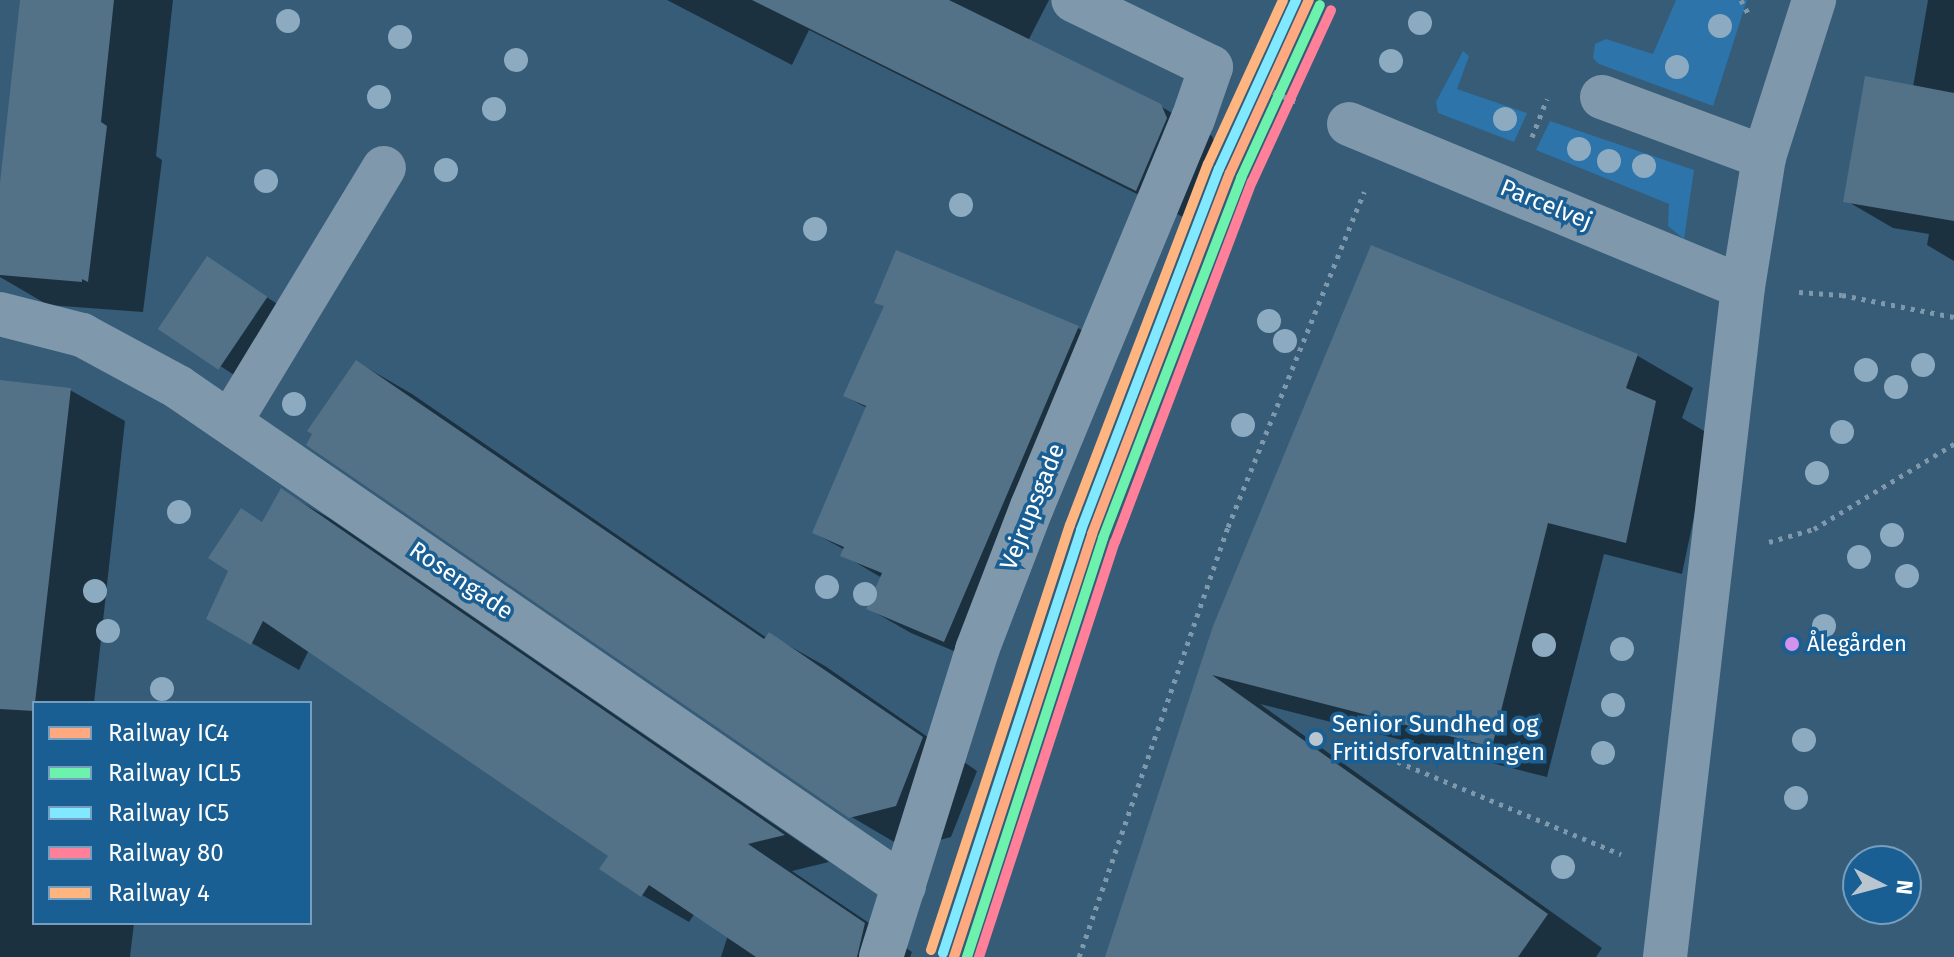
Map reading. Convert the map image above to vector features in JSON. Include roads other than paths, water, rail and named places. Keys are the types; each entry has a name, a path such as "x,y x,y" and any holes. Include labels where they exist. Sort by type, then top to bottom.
{"street":[{"name":"Vejrupsgade","path":"881,957 988,621 1038,492 1193,119 1211,67 1073,0"},
{"path":"1665,957 1743,287 1764,157 1814,0"},
{"path":"1602,97 1764,157"},
{"name":"Parcelvej","path":"1349,124 1743,287"},
{"path":"230,422 384,168"},
{"name":"Rosengade","path":"0,314 82,335 178,387 904,886"}],"rail line":[{"name":"4","path":"931,950 1070,525 1208,164 1283,0"},
{"name":"IC5","path":"943,953 1081,530 1219,169 1296,0"},
{"name":"IC4","path":"954,957 1092,534 1230,173 1309,0"},
{"name":"ICL5","path":"967,957 1103,538 1241,178 1320,5"},
{"name":"80","path":"979,957 1115,542 1252,182 1331,10"}],"place":[{"name":"Ålegården","path":"1792,644"},
{"name":"Senior Sundhed og Fritidsforvaltningen","path":"1316,739"}]}
